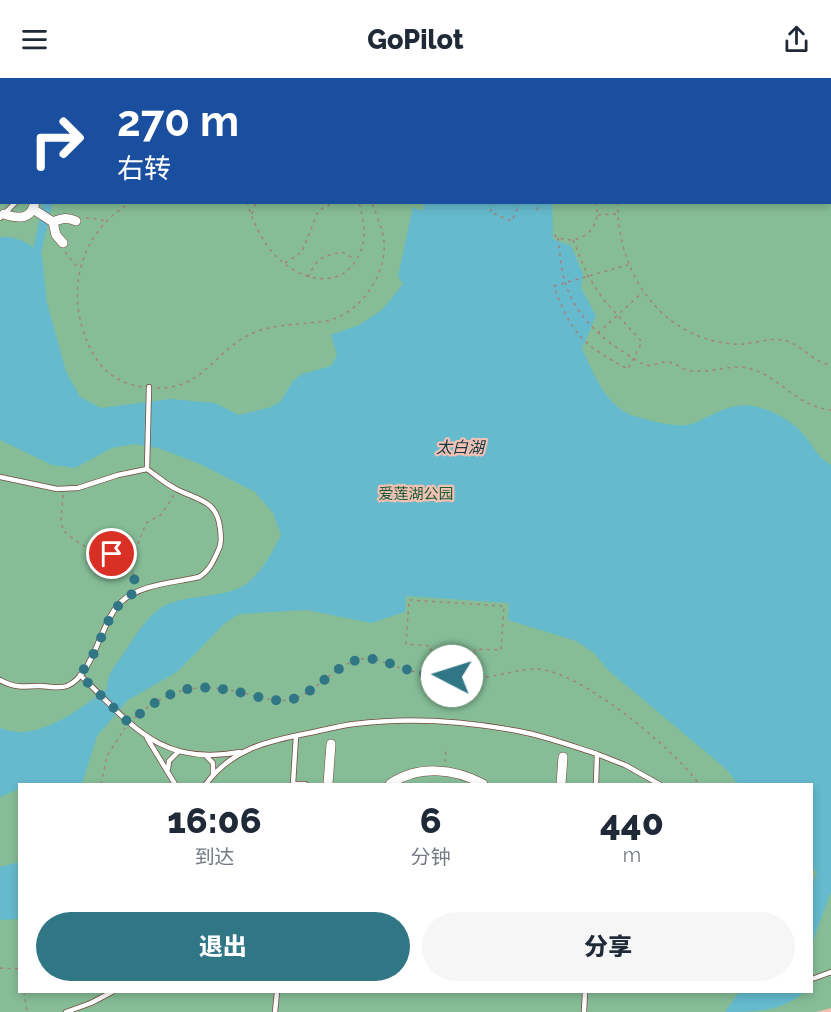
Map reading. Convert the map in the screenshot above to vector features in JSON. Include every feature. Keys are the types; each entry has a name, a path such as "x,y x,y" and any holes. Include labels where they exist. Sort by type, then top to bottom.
{"street":[{"path":"2,216 18,219 25,217 34,206 53,222 57,235 63,243"},
{"path":"53,222 61,218 76,221"},
{"path":"328,783 331,744"},
{"path":"561,783 563,757"},
{"path":"392,783 420,772 445,771 469,776 481,783"}],"lane":[{"path":"2,216 14,204"},
{"path":"147,468 149,387"},
{"path":"0,477 47,488 64,489 78,488 147,468 177,489 211,506 219,519 220,547 205,573 199,577 137,591 120,602 112,612 96,649 80,675 68,686 19,687 0,680"},
{"path":"80,675 145,736 178,752 206,756 243,751 296,736 354,724 411,720 442,722 520,731 597,754 625,765 657,783"},
{"path":"145,736 174,783"},
{"path":"293,783 296,736"},
{"path":"207,783 213,774 243,751"},
{"path":"168,770 169,761 178,752"},
{"path":"596,783 597,754"},
{"path":"206,756 213,763 213,774"},
{"path":"814,979 831,972"},
{"path":"66,1012 92,1003 110,993"},
{"path":"275,1012 277,993"},
{"path":"584,1012 586,993"}],"path":[{"path":"129,204 106,222 87,249 76,292 80,323 97,362 111,376 126,384 160,388 174,386 206,372 244,337 280,325 328,320 351,309 371,287 383,256 384,242 373,204"},
{"path":"247,204 268,247 284,263 308,278 327,280 343,274 355,260 363,244 364,232 359,204"},
{"path":"251,214 255,204"},
{"path":"284,263 302,252 318,211 329,204"},
{"path":"493,204 490,212 512,221 519,204"},
{"path":"537,210 538,204"},
{"path":"554,235 558,238 573,240 582,238 595,225 597,215 595,204"},
{"path":"618,204 620,241 628,265 643,292 662,313 683,328 705,338 744,345 783,340 820,362 831,365"},
{"path":"597,215 618,214"},
{"path":"76,221 93,218 106,222"},
{"path":"558,238 565,283 575,305 597,333 633,358 648,366 660,362 671,362 683,370 692,371 706,371 736,365 753,369 766,375 792,395 820,409 831,410"},
{"path":"573,240 588,276 617,316 642,342 628,369 601,355 578,335 566,318 554,286 588,276 628,265"},
{"path":"63,243 67,255 80,270"},
{"path":"308,278 314,264 324,256 342,252 355,260"},
{"path":"597,333 643,292"},
{"path":"64,489 61,519 63,531 86,547 102,554 120,556 133,571 137,591"},
{"path":"130,566 146,524 161,515 177,489"},
{"path":"409,600 504,606 501,650 476,648 475,663 453,661 430,659 431,646 406,644 409,600"},
{"path":"101,783 107,756 129,723 158,699 190,688 222,687 276,701 297,698 320,685 350,662 378,659 418,673 471,678 535,669 553,671 586,688 615,707 688,768 698,783"},
{"path":"451,690 453,661"},
{"path":"445,771 446,751"},
{"path":"0,968 18,969"},
{"path":"24,993 27,1012"}],"green space":[{"name":"爱莲湖公园","path":"0,204 831,204 831,1008 816,1012 0,1012"}],"water":[{"name":"太白湖","path":"424,204 552,204 553,239 571,246 583,274 581,288 596,316 582,348 601,388 615,405 634,416 679,425 692,424 721,410 745,405 753,406 781,416 794,425 818,454 831,465 831,892 813,940 813,882 817,872 813,869 813,783 737,783 726,769 608,670 594,653 576,641 508,620 509,603 406,596 405,612 371,623 307,610 239,614 225,623 177,672 128,700 97,736 82,783 18,783 18,789 0,797 0,728 17,732 35,730 57,722 78,710 107,689 112,670 141,628 156,611 172,602 230,591 250,581 260,571 281,535 273,513 255,492 200,464 158,448 134,444 112,448 75,468 52,465 0,440 0,237 23,241 42,255 47,303 66,371 80,397 101,408 170,399 215,403 239,415 271,407 280,402 293,381 302,374 331,366 337,355 331,335 359,325 382,310 403,284 398,276 413,207 422,211"},
{"path":"18,862 18,919 0,920 0,867"},
{"path":"738,993 803,993 786,1004 767,1010 725,1012"}],"waterway":[{"path":"36,256 48,204"}],"route":[{"path":"112,554 120,556 129,564 133,571 137,591 120,602 112,612 96,649 80,675 129,723 158,699 190,688 222,687 276,701 297,698 320,685 350,662 362,659 378,659 418,673 452,676"}]}
